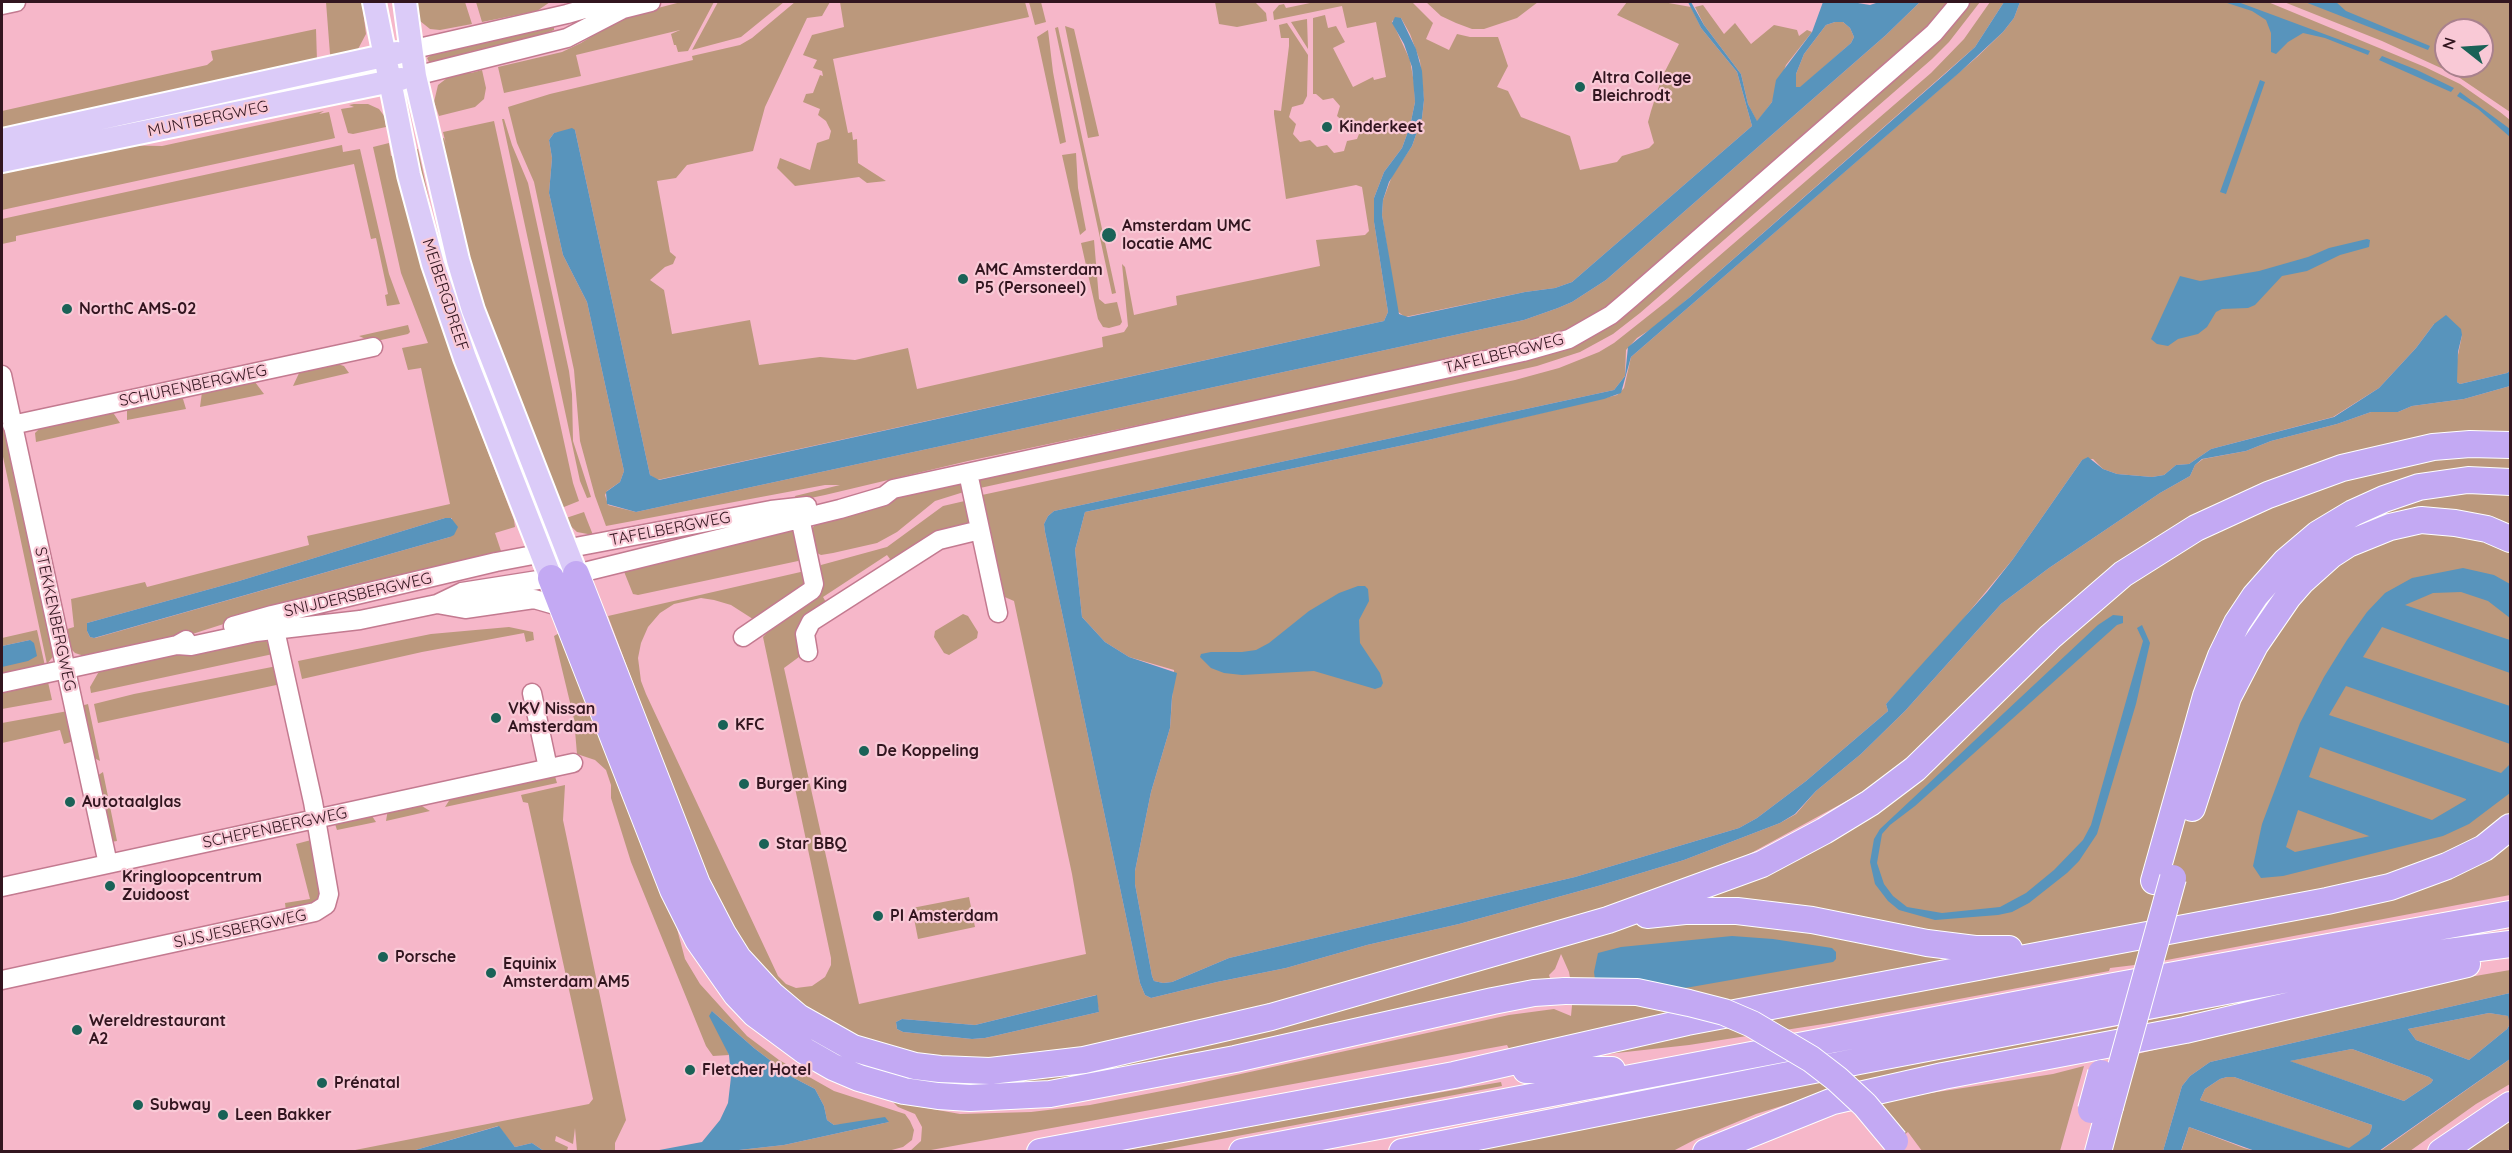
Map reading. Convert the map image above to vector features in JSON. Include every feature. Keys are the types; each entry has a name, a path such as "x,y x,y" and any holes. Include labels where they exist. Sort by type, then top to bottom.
{"highway":[{"path":"576,574 697,884 738,958 798,1017 830,1037 869,1054 915,1066 965,1071 1029,1068 1084,1060 1272,1017 1608,920 1762,864 1870,803 1915,769 2050,637 2123,574 2196,528 2268,495 2342,468 2433,447 2470,444 2511,445"},
{"path":"2080,1152 2101,1109 2164,880 2205,696 2237,623 2255,596 2285,562 2318,534 2353,513 2419,487 2468,480 2511,482"},
{"path":"2164,880 2228,697 2272,618 2302,581 2340,549 2390,526 2421,520 2455,522 2487,529 2511,539"},
{"path":"551,578 673,890 698,940 736,994 755,1014 782,1036 806,1051 833,1067 859,1078 904,1091 938,1096 970,1098 1050,1094 1224,1061 1492,1000 1534,993 1565,991 1637,992 1724,1012 1752,1024 1811,1059 1837,1079 1865,1105 1899,1146"},
{"path":"1040,1152 1454,1075 1687,1022 2328,901 2390,887 2447,866 2484,848 2511,827"},
{"path":"1608,920 1685,911 1737,911 1812,920 1927,943 1975,949 2060,950"},
{"path":"1242,1152 2511,914"},
{"path":"1402,1152 1859,1061 2394,959 2511,944"},
{"path":"1706,1152 1833,1101 1943,1076 2185,1030 2511,954"},
{"path":"1454,1075 1542,1069 1665,1071"},
{"path":"2441,1152 2511,1105"},
{"path":"2098,1152 2101,1109"}],"main road":[{"name":"MEIBERGDREEF","path":"374,2 388,82 409,176 434,264 465,358 551,578"},
{"name":"MEIBERGDREEF","path":"405,2 410,50 447,222 473,310 576,574"},
{"name":"MUNTBERGWEG","path":"2,140 410,50"},
{"name":"MUNTBERGWEG","path":"2,161 415,76"}],"street":[{"path":"2,5 16,2"},
{"path":"410,50 574,7 608,2"},
{"path":"415,76 578,34 623,9 651,2"},
{"name":"TAFELBERGWEG","path":"551,578 576,574 800,513 840,509 884,496 893,489 1523,352 1569,339 1611,315 1640,291 1935,33 1960,2"},
{"path":"574,7 578,34"},
{"name":"SCHURENBERGWEG","path":"12,425 373,347"},
{"name":"STEKKENBERGWEG","path":"2,375 108,864"},
{"path":"968,473 998,613"},
{"name":"TAFELBERGWEG","path":"542,554 771,510 800,513"},
{"path":"743,637 812,590 814,584 800,513"},
{"path":"808,652 805,634 811,621 939,540 980,530"},
{"name":"SNIJDERSBERGWEG","path":"2,684 177,645 191,646 496,562 542,554"},
{"name":"SNIJDERSBERGWEG","path":"274,622 340,624 437,604 462,592 551,578"},
{"name":"SNIJDERSBERGWEG","path":"437,604 465,609 534,599 562,606"},
{"name":"SIJSJESBERGWEG","path":"2,980 319,910 326,904 330,894 274,622"},
{"path":"532,693 548,768"},
{"name":"SCHEPENBERGWEG","path":"2,887 573,763"}],"shaded area":[{"path":"326,2 362,2 366,34 357,51 331,56"},
{"path":"413,2 465,2 472,24 440,30 430,29 420,21"},
{"path":"476,2 550,2 537,11 482,22"},
{"path":"681,2 714,2 688,51 678,52 674,45 671,34 680,30 576,55 581,76 504,93 498,67 562,52 623,17"},
{"path":"718,2 784,2 741,37 692,50"},
{"path":"795,2 830,2 822,16 807,18 765,107 753,151 687,165 676,178 657,181 670,252 676,257 673,264 665,267 650,280 664,290 672,334 750,320 759,365 820,357 855,360 908,348 917,389 1103,347 1102,337 1124,332 1128,326 1122,264 1125,267 1134,315 1177,305 1176,296 1320,266 1316,240 1365,235 1369,231 1362,187 1356,185 1286,199 1274,110 1281,111 1289,46 1289,38 1281,38 1279,25 1287,23 1308,55 1307,96 1303,104 1292,107 1289,117 1296,124 1293,134 1300,142 1310,140 1317,147 1327,145 1334,153 1344,151 1347,141 1357,139 1361,129 1354,122 1345,123 1337,116 1340,106 1333,98 1323,100 1313,94 1313,18 1325,15 1328,28 1336,26 1345,42 1333,48 1353,87 1373,77 1374,80 1386,77 1376,22 1347,28 1342,6 1274,20 1273,12 1279,5 1284,4 1286,8 1315,2 1412,2 1433,23 1426,39 1449,50 1457,34 1470,37 1498,37 1508,66 1497,87 1508,91 1521,117 1570,136 1580,170 1617,162 1622,156 1649,148 1654,143 1648,122 1662,77 1679,44 1617,15 1627,2 1663,2 1691,7 1701,28 1737,72 1752,126 1572,282 1555,288 1405,317 1397,311 1382,215 1383,200 1392,176 1412,146 1422,118 1424,100 1420,61 1401,18 1392,21 1410,60 1415,102 1402,148 1384,172 1374,198 1374,222 1388,312 1384,321 657,480 650,475 575,130 554,133 549,140 552,158 549,193 563,255 587,302 624,471 620,482 605,495 608,505 636,512 1524,320 1558,308 1572,302 1606,280 1886,35 1920,2 1952,2 1947,10 1617,300 1591,318 1559,334 1523,344 968,461 796,501 795,496 840,485 825,485 606,526 580,441 574,370 534,182 517,143 508,107 550,94 693,60 692,56 740,45 752,38"},
{"path":"840,2 1025,2 1029,17 833,59 848,133 852,132 853,140 857,139 858,163 886,181 867,183 859,177 795,186 777,168 780,158 810,170 817,143 829,139 831,131 826,121 818,115 820,109 803,102 806,94 813,93 820,75 823,76 822,71 813,68 817,60 803,55 812,35 844,27"},
{"path":"1029,2 1041,2 1046,22 1035,25"},
{"path":"1215,2 1255,2 1266,13 1267,21 1237,27 1219,24"},
{"path":"1426,2 1538,2 1517,18 1484,29 1472,29 1441,16"},
{"path":"1969,2 1980,2 1949,42 1932,59 1640,313 1613,334 1580,352 1537,366 980,488 977,481 984,478 1551,352 1813,150 1926,51 1949,29"},
{"path":"1990,2 2004,2 1975,47 1690,297 1656,326 1637,338 1626,350 1625,376 1614,390 1054,511 1048,516 1044,524 1045,532 1140,983 1145,995 1151,998 1286,968 1367,945 1459,924 1684,860 1780,823 1796,814 1816,791 1861,754 1905,711 2001,604 2049,568 2160,493 2190,476 2195,465 2203,459 2246,451 2271,441 2337,424 2371,412 2398,412 2412,406 2464,399 2510,386 2510,433 2458,433 2377,447 2280,476 2173,528 2089,586 1923,744 1878,782 1731,864 1654,894 1557,925 1183,1028 1056,1054 997,1061 916,1055 872,1043 844,1032 790,1001 759,971 738,944 718,914 689,844 659,752 608,616 805,571 805,587 756,621 731,605 714,600 701,598 674,604 660,613 648,627 638,658 641,681 646,694 778,976 786,984 796,988 812,986 825,977 831,965 831,958 763,637 773,626 815,597 820,587 819,568 821,565 887,547 943,506 969,500 971,518 968,526 939,534 893,563 887,555 823,597 827,604 808,616 801,626 803,654 784,668 859,1004 1086,954 1072,874 1014,601 1000,595 980,502 982,495 1515,380 1559,368 1599,352 1667,301 1931,73 1964,39","holes":["1096,995 1099,1012 972,1039 903,1032 897,1029 896,1022 902,1019 975,1025"]},
{"path":"2020,2 2268,2 2425,67 2434,71 2434,78 2448,78 2460,84 2500,112 2510,120 2510,371 2460,384 2457,382 2457,360 2462,335 2434,324 2416,348 2379,388 2333,417 2211,449 2189,464 2176,465 2164,475 2152,477 2117,474 2103,469 2093,459 2082,460 2013,559 1939,648 1886,704 1888,711 1806,781 1757,818 1739,828 1575,877 1229,958 1172,982 1154,981 1135,884 1135,871 1151,792 1170,728 1174,670 1129,657 1105,642 1082,617 1075,550 1085,512 1428,440 1617,395 1624,388 1631,357 1977,57 2014,18"},
{"path":"2284,2 2510,2 2510,112 2460,78 2494,78 2494,18 2434,18 2434,65 2382,41"},
{"path":"1703,5 1724,34 1735,23 1751,44 1774,25 1797,30 1799,36 1807,30 1812,32 1786,65 1772,102 1757,122 1748,104 1741,74 1704,25 1695,7"},
{"path":"1307,19 1308,49 1291,22"},
{"path":"1843,22 1850,28 1854,37 1851,43 1800,88 1796,87 1796,74 1804,54 1826,25"},
{"path":"1065,26 1074,29 1099,136 1088,138"},
{"path":"554,27 554,30 541,35 469,52 449,62 429,62 427,58 434,53"},
{"path":"1058,27 1116,293 1112,294 1055,28"},
{"path":"316,29 317,61 2,133 2,111 207,65 213,60 211,51"},
{"path":"1048,30 1066,142 1060,144 1037,37"},
{"path":"470,70 471,73 482,70 486,88 484,99 475,107 439,116 434,102 438,85 451,75"},
{"path":"368,104 379,109 388,121 385,122 386,127 348,133 341,109 354,107 349,105"},
{"path":"324,111 319,114 329,112 335,138 2,210 2,167 110,145 162,146"},
{"path":"502,119 504,119 528,183 569,371 573,441 591,497 587,498 580,481"},
{"path":"494,121 573,483 579,501 559,509 488,328 453,193 442,139 444,138 446,144 443,132"},
{"path":"389,143 391,156 397,154 442,311 454,363 514,520 515,527 495,533 501,551 488,559 258,613 183,637 87,657 75,653 71,649 64,630 74,627 71,599 145,582 147,587 309,545 307,536 450,504 421,368 408,370 402,348 428,343 401,273 373,147","holes":["445,518 452,518 450,537 95,638 90,637 87,631 87,623 239,581"]},
{"path":"342,145 343,152 360,149 389,274 400,304 387,306 385,295 388,294 376,238 371,239 354,164 16,236 16,241 2,244 2,219"},
{"path":"418,149 432,213 450,278 475,334 546,515 541,517 478,354 456,310 410,151"},
{"path":"1076,153 1078,188 1086,230 1080,235 1062,155"},
{"path":"1094,240 1099,299 1105,304 1117,302 1122,322 1120,325 1109,328 1103,327 1098,319 1081,243"},
{"path":"408,325 410,332 408,334 372,342 359,336"},
{"path":"334,363 344,366 349,373 293,386 300,371"},
{"path":"255,382 264,394 200,407 202,392"},
{"path":"177,397 183,399 186,409 127,420 127,409"},
{"path":"2,410 55,654 47,664 2,452"},
{"path":"112,411 120,423 36,442 35,433 41,427"},
{"path":"2510,449 2510,895 2151,963 2110,968 2109,971 1830,1023 1689,1045 1517,1064 1507,1045 920,1152 910,1151 921,1141 922,1127 915,1114 898,1107 893,1102 960,1114 1031,1112 1090,1105 1509,1015 1554,1009 1571,1016 1573,995 1569,972 1561,954 1555,969 1549,975 1551,981 1109,1076 988,1089 894,1080 826,1054 746,992 699,918 766,1000 966,1080 1612,927 1639,923 1812,845 2161,554 2379,460"},
{"path":"961,484 967,491 935,501 897,532 877,543 821,555 815,552 811,532 816,521 883,500"},
{"path":"584,512 593,535 577,532 563,519"},
{"path":"790,527 794,530 801,559 798,561 638,595 633,594 623,569"},
{"path":"963,614 968,616 978,632 977,638 949,655 944,653 934,637 935,631"},
{"path":"509,627 533,632 534,640 526,642 524,633 422,652 302,679 298,661 431,634"},
{"path":"37,630 45,666 2,677 2,667 30,640 2,646 2,638"},
{"path":"563,631 671,906 685,959 700,984 747,1036 779,1060 834,1091 905,1114 914,1130 912,1140 903,1147 884,1152 730,1151 784,1145 889,1122 834,1125 827,1120 824,1106 815,1089 792,1077 754,1048 712,1011 729,1055 713,1056 706,1046 631,862 611,798 611,785 606,770 595,760 577,754 574,719 554,636"},
{"path":"263,634 273,654 91,693 90,687 101,668"},
{"path":"277,666 281,684 98,723 94,704"},
{"path":"48,682 52,700 2,709 2,692"},
{"path":"88,704 100,761 92,757 81,706"},
{"path":"68,711 74,741 64,744 60,730 2,743 2,723"},
{"path":"103,772 117,841 111,842 97,776"},
{"path":"554,773 557,783 445,807 452,796"},
{"path":"565,785 563,820 626,1120 615,1143 615,1151 577,1151 575,1128 573,1144 556,1136 555,1141 568,1147 567,1151 544,1151 532,1143 515,1147 498,1126 412,1151 345,1152 589,1104 593,1099 528,803 523,802 521,795"},
{"path":"417,803 430,811 386,821 388,809"},
{"path":"370,813 376,822 337,830 334,821"},
{"path":"311,840 320,897 314,905 286,911 285,903 310,899 296,844"},
{"path":"969,897 975,927 918,939 912,908"},
{"path":"2428,965 1810,1097 1756,1114 1673,1151 1456,1152 1831,1077 2093,1031"},
{"path":"2510,970 2510,993 2210,1062 2190,1076 2182,1086 2163,1151 2109,1152 2137,1054 2429,984"},
{"path":"2489,1013 2509,1016 2510,1024 2469,1060 2416,1040 2408,1029"},
{"path":"2352,1049 2433,1080 2404,1101 2289,1061"},
{"path":"2510,1059 2510,1084 2476,1104 2410,1151 2379,1152"},
{"path":"2084,1066 2060,1151 1922,1151 1908,1132 1888,1146 1847,1106 2053,1074"},
{"path":"2227,1077 2234,1077 2372,1125 2371,1130 2350,1149 2200,1100 2205,1089"},
{"path":"1501,1082 1502,1086 1158,1151 1121,1151 1349,1108"},
{"path":"2510,1118 2510,1149 2458,1152"},
{"path":"2189,1127 2244,1148 2255,1151 2181,1152"}],"water":[{"path":"1688,2 1691,2 1704,25 1741,74 1748,104 1757,121 1772,102 1776,80 1812,32 1823,2 1852,2 1870,5 1879,2 1920,2 1886,35 1606,280 1572,302 1558,308 1524,320 636,512 607,504 606,492 620,482 624,471 587,302 563,255 549,193 552,158 549,140 554,133 572,128 575,130 650,475 659,480 1384,321 1388,312 1374,222 1374,198 1384,172 1402,148 1415,102 1412,67 1404,44 1392,23 1395,17 1401,18 1416,49 1422,71 1424,100 1422,118 1412,146 1389,182 1383,200 1382,215 1399,314 1408,317 1525,292 1555,288 1572,282 1752,126 1737,72 1701,28","holes":["1843,22 1850,28 1854,37 1851,43 1800,87 1796,87 1796,74 1804,54 1826,25"]},
{"path":"2004,2 2020,2 2014,18 2003,32 1959,73 1631,357 1621,393 1604,399 1428,440 1085,512 1075,550 1082,617 1105,642 1129,657 1177,673 1172,697 1170,728 1151,792 1135,871 1135,884 1154,981 1172,982 1229,958 1575,877 1739,828 1757,818 1806,781 1888,711 1886,704 1987,592 2013,559 2082,460 2088,457 2103,469 2117,474 2152,477 2164,475 2176,465 2189,464 2211,449 2334,417 2379,388 2416,348 2434,324 2446,315 2461,329 2462,335 2458,352 2457,382 2460,384 2510,371 2510,386 2464,399 2412,406 2398,412 2371,412 2337,424 2271,441 2246,451 2202,459 2195,465 2190,476 2160,493 2049,568 2001,604 1905,711 1861,754 1816,791 1795,814 1780,823 1684,860 1459,924 1367,945 1286,968 1151,998 1145,995 1140,983 1045,532 1044,524 1048,516 1054,511 1614,390 1625,376 1628,347 1690,297 1975,47"},
{"path":"2224,2 2238,2 2370,51 2368,55 2325,38 2303,33 2288,42 2276,54 2271,52 2271,33 2266,20 2252,11"},
{"path":"2305,2 2336,2 2346,11 2430,46 2428,50"},
{"path":"2382,56 2454,88 2451,92 2379,60"},
{"path":"2260,80 2265,82 2226,194 2220,192"},
{"path":"2460,92 2510,129 2510,137 2478,109 2457,96"},
{"path":"2370,240 2369,247 2340,255 2307,271 2282,276 2255,305 2248,308 2222,309 2216,312 2207,327 2198,334 2178,339 2168,346 2157,344 2151,339 2180,276 2200,281 2259,271 2308,257 2329,248"},
{"path":"451,518 458,527 454,535 450,537 94,638 90,637 87,631 87,623 239,581"},
{"path":"2463,568 2494,575 2510,584 2510,618 2488,601 2461,592 2433,593 2405,605 2510,640 2510,673 2382,627 2363,657 2510,706 2510,744 2346,686 2329,715 2501,773 2510,764 2510,793 2469,824 2443,836 2283,876 2261,878 2253,866 2262,824 2300,723 2324,677 2367,612 2385,593 2412,578","holes":["2320,747 2466,799 2466,800 2432,820 2309,777","2298,810 2369,836 2370,836 2295,852 2286,847"]},
{"path":"1358,586 1365,586 1368,589 1369,601 1359,620 1360,643 1380,673 1383,683 1381,687 1375,689 1314,671 1242,675 1224,673 1211,668 1200,657 1201,654 1211,652 1256,650 1269,643 1309,611 1339,593"},
{"path":"2113,615 2123,616 2123,623 2117,625 1915,806 1890,825 1882,834 1877,863 1884,884 1893,896 1907,907 1942,913 2000,907 2026,893 2054,870 2083,840 2091,825 2143,641 2137,628 2142,625 2150,643 2136,704 2097,834 2079,861 2029,903 2012,912 1935,920 1899,910 1888,901 1875,884 1870,862 1874,839 1880,829 2098,625"},
{"path":"30,640 34,643 37,656 28,661 2,667 2,646"},
{"path":"1732,936 1773,939 1832,948 1836,952 1836,959 1833,962 1691,987 1605,999 1597,995 1594,972 1598,953 1621,947"},
{"path":"2510,993 2510,1024 2510,1059 2379,1151 2255,1151 2189,1127 2181,1151 2163,1151 2182,1086 2190,1076 2210,1062","holes":["2489,1013 2508,1016 2510,1024 2469,1060 2416,1040 2408,1029","2352,1049 2433,1080 2404,1101 2290,1061","2234,1077 2372,1125 2371,1130 2369,1134 2349,1148 2200,1100 2205,1089 2220,1079"]},
{"path":"1097,995 1099,1012 985,1038 972,1039 903,1032 897,1029 896,1022 902,1019 975,1025"},
{"path":"712,1011 754,1048 792,1077 815,1089 824,1106 827,1120 834,1125 885,1117 889,1122 784,1145 730,1151 654,1151 702,1142 720,1120 728,1103 731,1077 729,1055 709,1016"},
{"path":"499,1126 515,1147 532,1143 544,1151 412,1151"}],"place":[{"name":"Altra College Bleichrodt","path":"1580,87"},
{"name":"Kinderkeet","path":"1327,127"},
{"name":"Amsterdam UMC locatie AMC","path":"1109,235"},
{"name":"AMC Amsterdam P5 (Personeel)","path":"963,279"},
{"name":"NorthC AMS-02","path":"67,309"},
{"name":"VKV Nissan Amsterdam","path":"496,718"},
{"name":"KFC","path":"723,725"},
{"name":"De Koppeling","path":"864,751"},
{"name":"Burger King","path":"744,784"},
{"name":"Autotaalglas","path":"70,802"},
{"name":"Star BBQ","path":"764,844"},
{"name":"Kringloopcentrum Zuidoost","path":"110,886"},
{"name":"PI Amsterdam","path":"878,916"},
{"name":"Porsche","path":"383,957"},
{"name":"Equinix Amsterdam AM5","path":"491,973"},
{"name":"Wereldrestaurant A2","path":"77,1030"},
{"name":"Fletcher Hotel","path":"690,1070"},
{"name":"Prénatal","path":"322,1083"},
{"name":"Subway","path":"138,1105"},
{"name":"Leen Bakker","path":"223,1115"}]}
